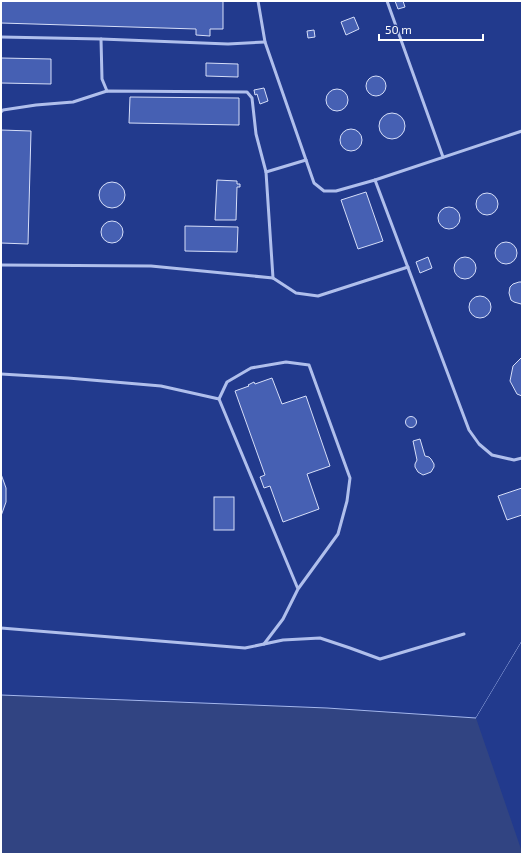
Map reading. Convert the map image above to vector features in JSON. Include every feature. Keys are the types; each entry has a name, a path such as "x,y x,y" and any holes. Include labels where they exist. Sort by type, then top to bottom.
{"lane":[{"path":"258,1 265,42 314,183 324,191 336,191 375,180 522,130"},
{"path":"387,1 444,157"},
{"path":"1,36 228,44 265,42"},
{"path":"101,39 102,79 107,91"},
{"path":"1,112 3,110 36,105 73,102 107,91 247,92 252,98 256,134 266,172 273,278"},
{"path":"266,172 306,160"},
{"path":"375,180 469,430 478,444 492,455 514,460 522,458"},
{"path":"1,265 151,266 273,278 296,293 318,296 408,267"},
{"path":"264,644 283,618 298,589 338,534 347,501 350,478 310,365 286,362 251,368 227,382 219,399 298,589"},
{"path":"1,374 161,386 219,399"},
{"path":"1,628 245,648 283,640 320,638 380,659 418,649 464,634"}],"water":[{"path":"522,641 522,854 1,854 1,695 327,708 476,718"}],"pier":[{"path":"522,641 522,852 476,718"}],"building":[{"path":"1,1 223,1 223,29 210,29 210,36 196,35 196,29 1,23"},
{"path":"395,1 403,1 405,7 398,9"},
{"path":"354,17 359,29 346,35 341,22"},
{"path":"314,30 315,37 308,38 307,31"},
{"path":"1,58 51,59 51,84 1,83"},
{"path":"206,63 238,64 238,77 206,76"},
{"path":"376,76 383,79 386,86 383,93 376,96 369,93 366,86 369,79"},
{"path":"264,88 268,101 260,104 254,90"},
{"path":"337,89 345,92 348,100 345,108 337,111 329,108 326,100 329,92"},
{"path":"130,97 239,98 239,125 129,123"},
{"path":"392,113 401,117 405,126 401,135 392,139 383,135 379,126 383,117"},
{"path":"351,129 359,132 362,140 359,148 351,151 343,148 340,140 343,132"},
{"path":"1,130 31,131 28,244 1,243"},
{"path":"217,180 237,181 237,184 240,184 240,187 237,187 236,220 215,220"},
{"path":"112,182 121,186 125,195 121,204 112,208 103,204 99,195 103,186"},
{"path":"366,192 383,241 358,249 341,200"},
{"path":"487,193 495,196 498,204 495,212 487,215 479,212 476,204 479,196"},
{"path":"449,207 457,210 460,218 457,226 449,229 441,226 438,218 441,210"},
{"path":"112,221 120,224 123,232 120,240 112,243 104,240 101,232 104,224"},
{"path":"185,226 238,227 237,252 185,251"},
{"path":"506,242 514,245 517,253 514,261 506,264 498,261 495,253 498,245"},
{"path":"428,257 432,268 420,273 416,262"},
{"path":"465,257 473,260 476,268 473,276 465,279 457,276 454,268 457,260"},
{"path":"522,282 522,304 511,300 509,293 510,287"},
{"path":"480,296 488,299 491,307 488,315 480,318 472,315 469,307 472,299"},
{"path":"522,357 522,396 517,394 510,381 513,366"},
{"path":"272,378 282,404 306,396 330,466 307,474 319,509 283,522 270,486 264,488 260,477 265,475 235,391 249,386 248,385 254,382 255,384"},
{"path":"409,417 413,417 415,418 415,426 409,427 406,424 406,420"},
{"path":"420,439 425,456 429,457 434,464 431,472 423,475 418,472 415,467 417,460 413,441"},
{"path":"1,474 6,488 6,502 1,516"},
{"path":"522,488 522,515 507,520 498,496"},
{"path":"214,497 234,497 234,530 214,530"}]}
